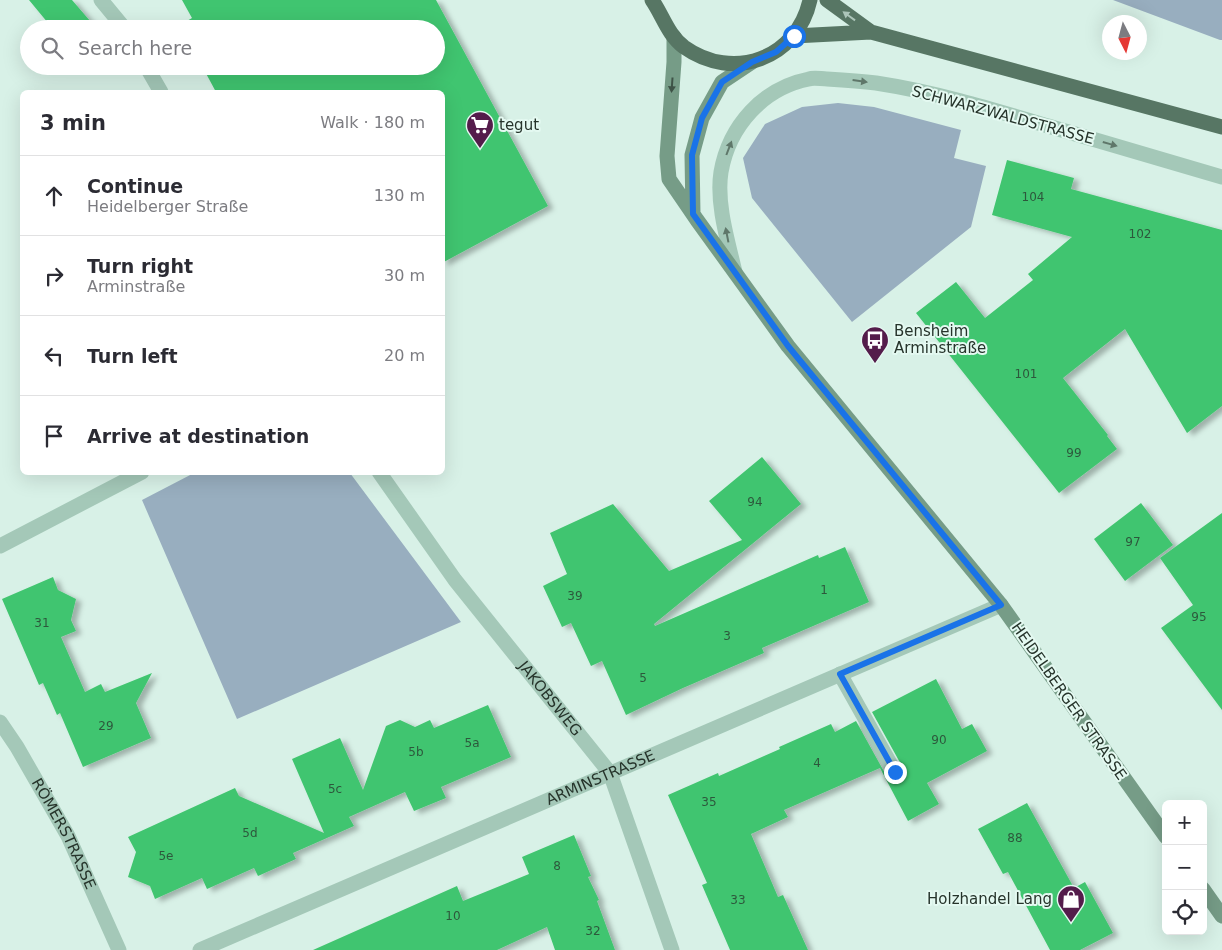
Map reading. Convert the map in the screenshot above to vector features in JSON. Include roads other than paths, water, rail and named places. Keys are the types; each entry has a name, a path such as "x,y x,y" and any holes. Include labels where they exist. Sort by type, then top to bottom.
{"main road":[{"path":"655,2 667,28 682,46 703,59 727,64 752,62 776,52 794,36 807,14 810,0"},
{"path":"827,0 871,32"},
{"path":"794,36 871,32 1222,127"}],"street":[{"path":"101,0 118,20"},
{"name":"HEIDELBERGER STRASSE","path":"674,37 667,156 669,179 788,346 1001,605 1162,831"},
{"path":"693,214 692,155 702,118 722,82 752,62"},
{"path":"151,75 160,90"},
{"name":"SCHWARZWALDSTRASSE","path":"736,274 726,234 721,196 721,173 727,152 737,128 752,109 776,90 809,78 853,80 894,86 959,100 1222,176"},
{"path":"0,546 136,475"},
{"name":"JAKOBSWEG","path":"381,475 455,580 610,773 672,950"},
{"name":"ARMINSTRASSE","path":"200,950 1001,605"},
{"path":"840,674 895,772"},
{"name":"RÖMERSTRASSE","path":"0,722 17,747 68,836 120,950"},
{"path":"1207,895 1222,916"}],"place":[{"name":"tegut","path":"480,149"},
{"name":"Bensheim Arminstraße","path":"875,364"},
{"name":"Holzhandel Lang","path":"1071,923"}]}
